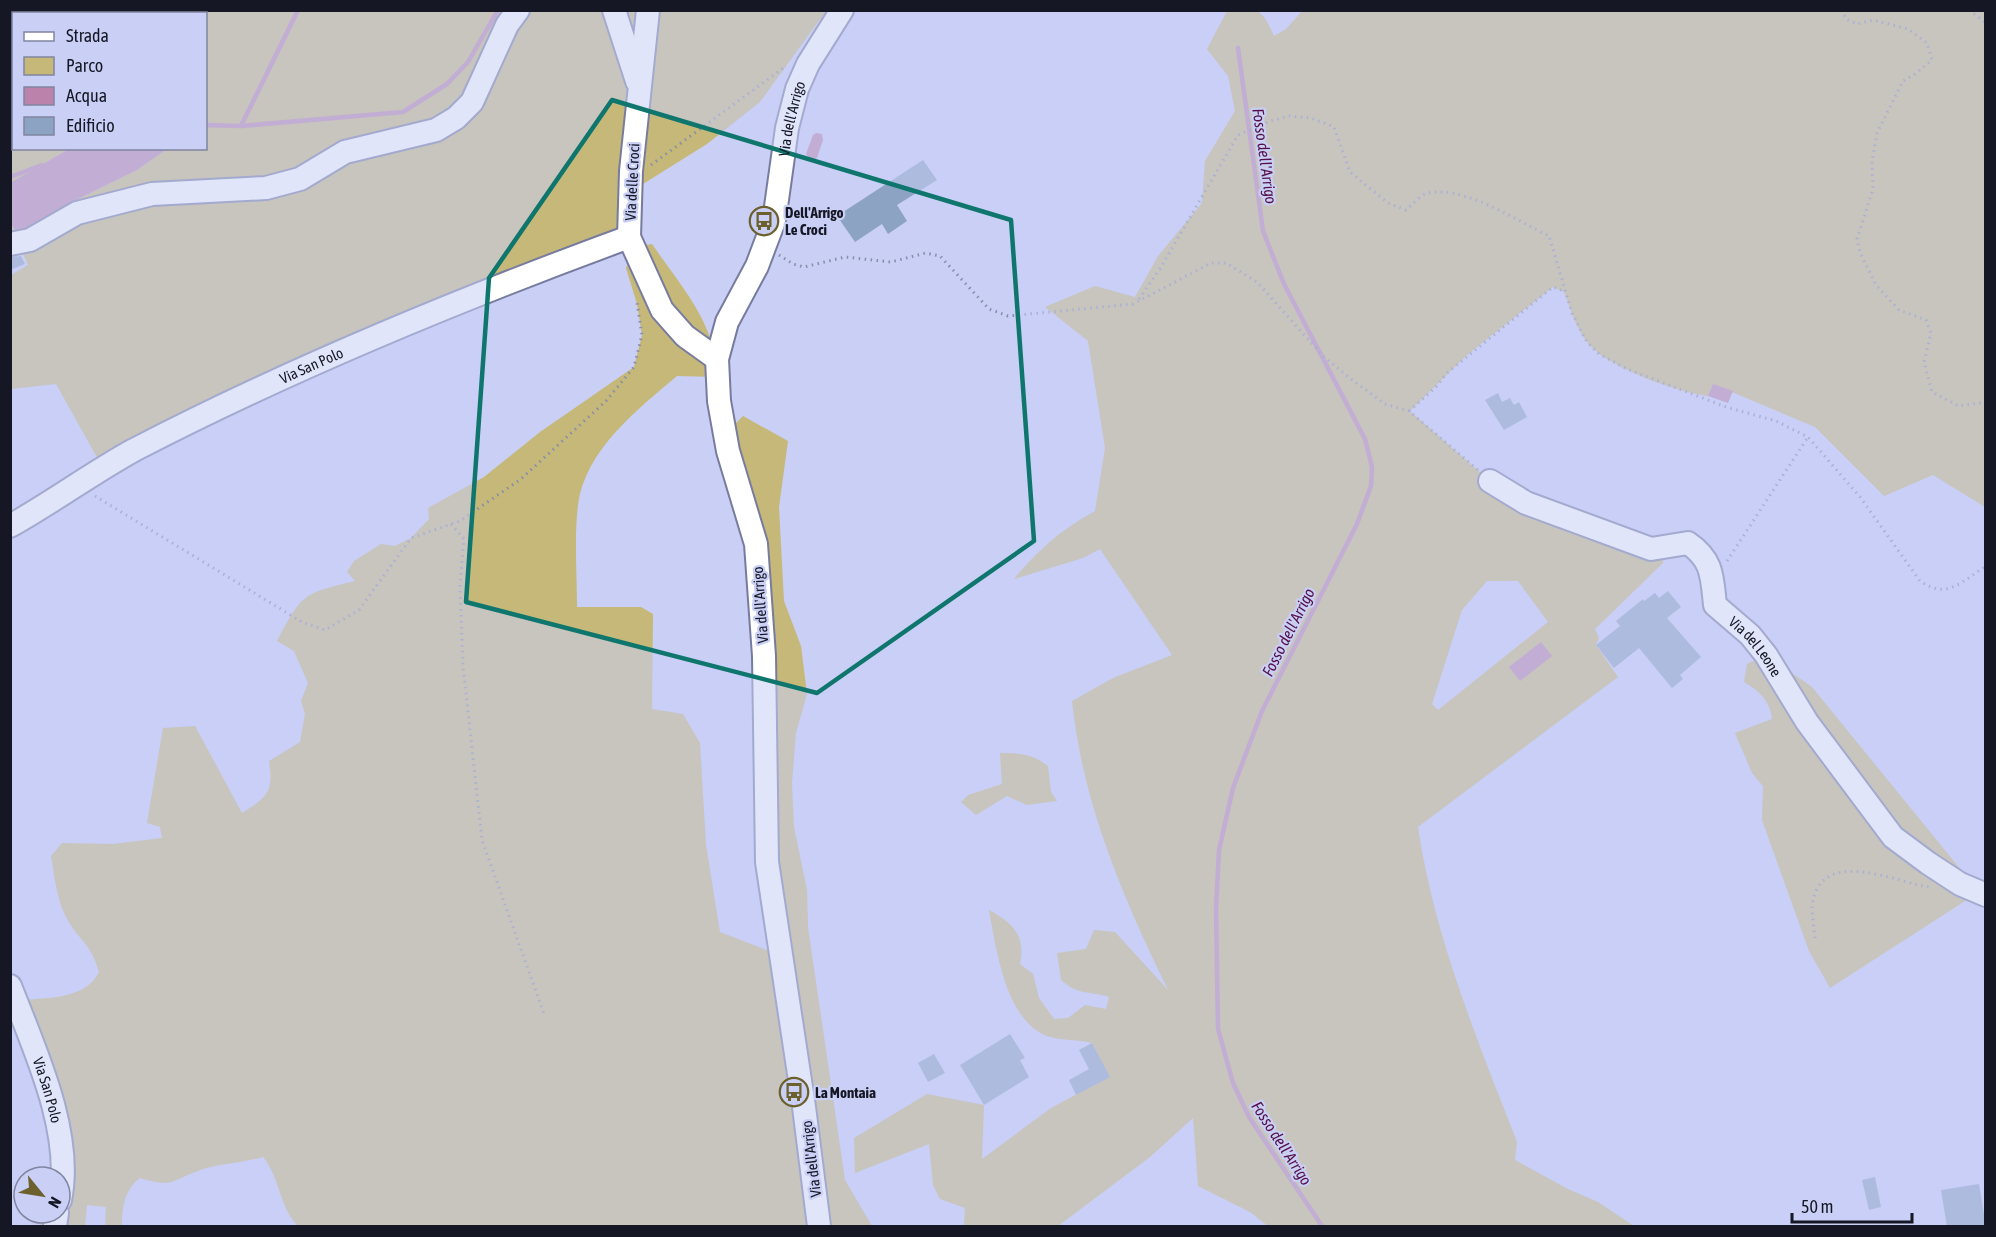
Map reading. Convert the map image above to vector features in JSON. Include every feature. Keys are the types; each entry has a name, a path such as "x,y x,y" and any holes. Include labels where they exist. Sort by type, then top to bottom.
{"street":[{"path":"10,244 30,240 77,213 152,194 266,188 300,179 345,152 436,130 456,118 472,102 507,25 518,10"},
{"path":"614,10 640,91"},
{"name":"Via delle Croci","path":"648,10 631,177 629,237 662,310 685,336 717,359"},
{"name":"Via dell'Arrigo","path":"819,1227 804,1107 767,862 764,656 756,544 728,451 719,401 717,359 727,322 765,246 774,220 787,128 797,89 808,64 842,10"},
{"name":"Via San Polo","path":"10,526 132,451 329,355 528,274 629,237"},
{"path":"1490,481 1526,504 1651,549 1688,543 1702,554 1712,572"},
{"name":"Via del Leone","path":"1712,572 1714,605 1750,635 1766,655 1807,722 1893,837 1960,884 1986,895"},
{"name":"Via San Polo","path":"10,986 35,1046 54,1113 64,1165"}],"path":[{"path":"1847,10 1844,15 1846,20 1857,24 1873,20 1908,29 1927,43 1932,60 1903,81 1877,133 1872,162 1873,189 1857,239 1860,253 1876,285 1899,310 1926,320 1931,333 1924,362 1932,392 1959,406 1986,402"},
{"path":"1969,10 1986,23"},
{"path":"631,177 736,105 791,62"},
{"path":"765,246 793,264 804,267 845,257 891,262 926,253 940,256 989,309 1008,316 1133,304 1161,267 1238,135 1270,120 1289,116 1311,118 1334,127 1350,172 1388,203 1406,210 1425,194 1444,192 1502,212 1549,236 1564,291 1587,342 1599,354 1628,369 1726,408 1776,421 1808,437 1860,497 1920,581 1933,590 1944,591 1986,566"},
{"path":"1139,299 1173,285 1211,263 1226,263 1257,282 1323,356 1385,404 1409,411 1490,481"},
{"path":"1409,411 1436,387 1447,373 1553,287 1564,291"},
{"path":"78,486 302,622 325,630 359,610 411,538 460,521 521,479 606,400 634,367 642,335 634,295"},
{"path":"1712,572 1724,565 1808,437"},
{"path":"451,524 464,539 460,584 463,666 482,840 544,1014"},
{"path":"1815,938 1814,895 1824,882 1844,870 1861,870 1911,885 1934,888 1960,884"}],"highlighted area":[{"path":"612,100 1011,220 1034,541 817,693 466,602 489,278"}],"green space":[{"path":"1303,10 1985,11 1985,507 1933,475 1884,496 1815,427 1713,384 1708,396 1695,394 1661,384 1625,369 1596,351 1587,342 1576,324 1564,292 1553,287 1467,355 1410,411 1490,481 1664,547 1663,563 1595,629 1599,638 1596,645 1618,677 1418,827 1435,908 1458,987 1517,1142 1515,1160 1568,1189 1598,1202 1634,1226 1268,1226 1250,1212 1198,1186 1193,1118 1150,1157 1058,1226 964,1226 965,1208 940,1199 933,1185 929,1144 855,1173 854,1138 927,1094 984,1105 982,1159 1051,1108 1109,1077 1092,1043 1047,1036 1033,1028 1021,1015 1012,999 999,962 989,910 1005,920 1016,931 1021,946 1020,964 1033,974 1039,998 1054,1019 1068,1018 1085,1005 1106,1009 1109,997 1078,991 1061,980 1057,953 1086,949 1094,930 1115,932 1168,990 1121,885 1095,814 1077,739 1072,701 1113,678 1172,655 1100,549 1083,558 1014,579 1051,541 1095,511 1105,448 1088,341 1045,307 1095,286 1135,297 1158,256 1202,203 1205,161 1235,111 1228,76 1207,49 1227,11 1253,11 1262,14 1274,36 1286,29","holes":["1487,581 1518,581 1548,622 1438,710 1432,704 1462,610"]},
{"path":"11,11 826,11 760,102 707,144 643,184 640,227 104,470 56,384 11,389 11,275 28,265 20,247 11,236 10,224 16,232 38,226 66,205 137,170 166,150 207,150 207,12 12,12 12,150 67,150 11,183"},
{"path":"652,244 695,306 711,339 718,377 677,376 630,417 602,449 591,466 578,505 577,607 641,607 653,614 652,709 683,714 700,743 706,845 720,932 785,957 773,879 768,674 730,429 743,416 788,441 779,507 784,601 801,646 807,694 796,733 792,783 794,827 807,890 808,927 845,1180 872,1226 298,1226 287,1210 269,1165 263,1157 205,1169 166,1183 140,1178 127,1194 122,1226 105,1226 106,1207 87,1205 85,1226 39,1226 72,1225 72,1165 56,1165 16,1001 51,998 74,993 93,981 99,972 90,950 70,924 62,908 51,856 62,843 113,844 162,838 160,827 147,823 163,728 195,726 242,813 263,798 269,787 269,761 300,742 305,714 301,701 308,683 294,651 277,641 299,604 314,593 355,581 347,572 354,561 381,544 395,546 411,538 429,519 428,508 484,477 540,432 634,367 642,335 637,304 626,268 634,247"},
{"path":"1766,655 1812,687 1979,892 1830,988 1809,951 1762,820 1763,786 1752,773 1735,733 1772,719 1763,697 1744,682 1747,664"},
{"path":"1000,753 1026,755 1048,766 1051,792 1057,801 1027,805 1007,796 976,815 961,802 968,795 1002,784"}],"water":[{"path":"822,134 823,140 817,158 811,161 806,154 813,135"},
{"path":"67,150 166,150 137,170 66,205 24,234 16,232 11,224 10,183"},
{"path":"1713,384 1733,391 1728,403 1708,396"},
{"path":"1541,642 1552,656 1520,681 1509,667"}],"building":[{"path":"923,160 937,180 897,205 907,221 888,234 882,224 855,242 837,216"},
{"path":"21,256 25,264 10,270 10,257"},
{"path":"1498,393 1502,402 1510,398 1514,405 1519,402 1527,417 1504,430 1485,400"},
{"path":"1668,591 1681,607 1667,618 1701,657 1680,675 1683,679 1672,688 1639,648 1614,668 1596,645 1620,626 1616,621 1643,599 1644,601 1655,593 1659,598"},
{"path":"1010,1034 1025,1058 1020,1060 1029,1077 984,1105 960,1065"},
{"path":"1092,1043 1110,1077 1076,1095 1069,1080 1089,1069 1079,1050"},
{"path":"934,1054 945,1073 928,1082 918,1063"},
{"path":"1875,1177 1881,1207 1869,1210 1862,1180"},
{"path":"1979,1184 1986,1227 1947,1227 1941,1190"}],"waterway":[{"path":"241,126 298,10"},
{"path":"207,125 241,126 403,112 447,84 468,62 498,10"},
{"name":"Fosso dell'Arrigo","path":"1238,48 1263,231 1284,284 1365,439 1372,467 1371,486 1357,524 1262,711 1233,788 1219,850 1216,909 1218,1029 1233,1083 1249,1117 1322,1226"},
{"path":"10,177 42,165"}],"place":[{"name":"Dell'Arrigo Le Croci","path":"764,221"},
{"name":"La Montaia","path":"794,1092"}]}
